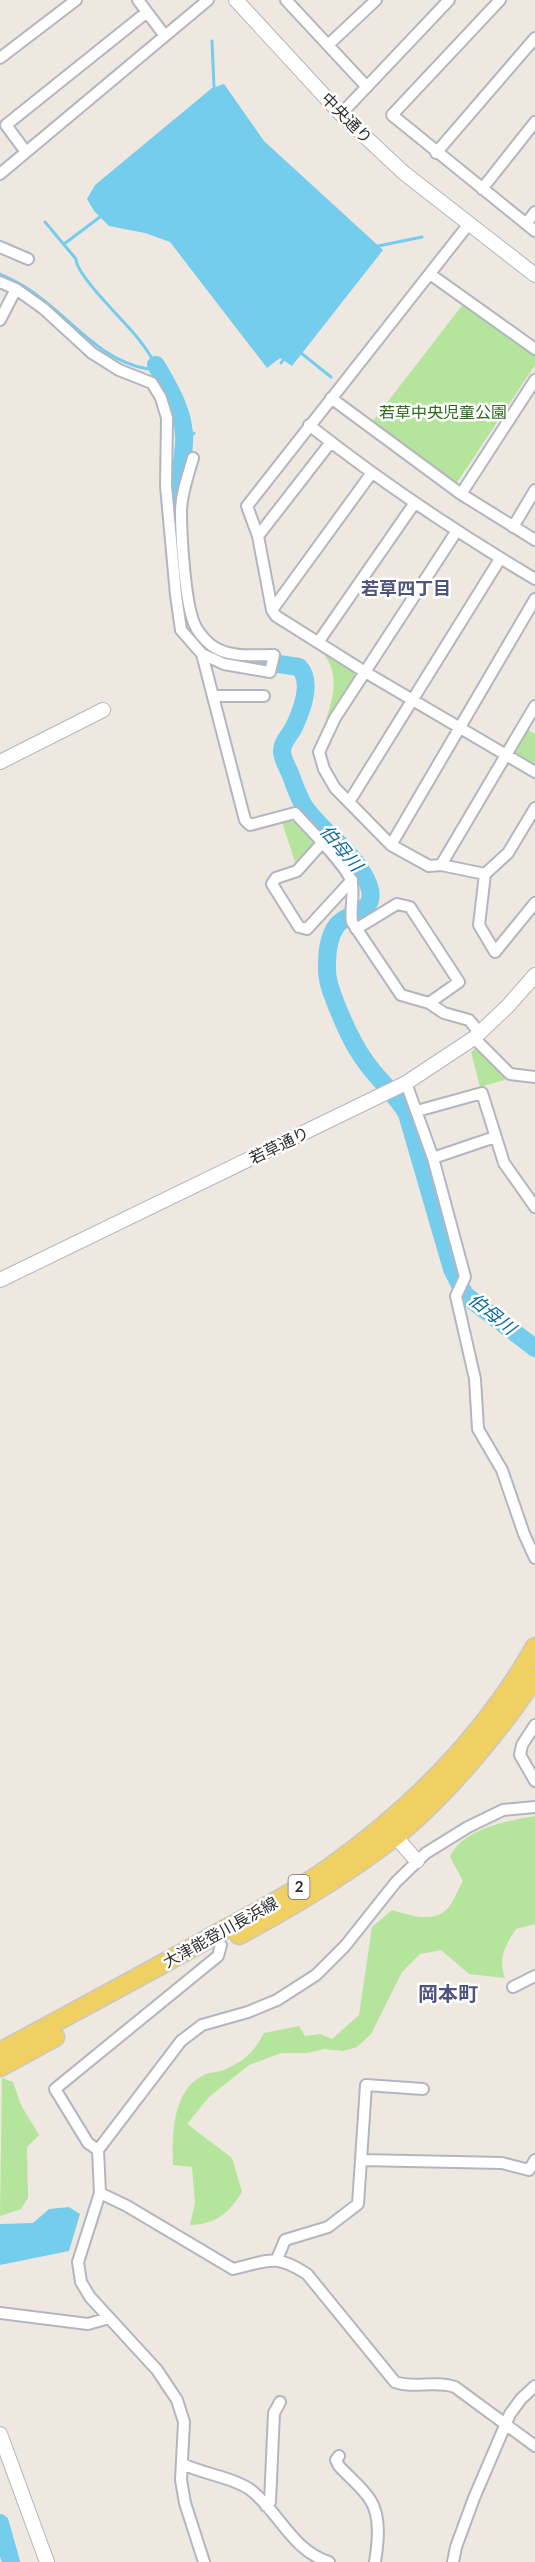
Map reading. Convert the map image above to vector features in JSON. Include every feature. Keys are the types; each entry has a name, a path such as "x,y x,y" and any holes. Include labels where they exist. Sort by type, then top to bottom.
{"main road":[{"name":"大津能登川長浜線","path":"0,2052 141,1977 330,1868 419,1794 471,1740 510,1689 535,1647"},
{"name":"大津能登川長浜線","path":"0,2067 304,1899 395,1836 439,1795 489,1739 535,1677"}],"street":[{"path":"0,58 76,0"},
{"path":"138,0 165,36"},
{"path":"0,174 208,0"},
{"name":"中央通り","path":"236,0 342,114 404,173 535,275"},
{"path":"328,45 376,0"},
{"path":"342,114 449,0"},
{"path":"500,0 392,115 531,228 535,212"},
{"path":"289,1 368,87"},
{"path":"26,152 6,125 147,12"},
{"path":"436,153 535,38"},
{"path":"482,189 535,122"},
{"path":"468,225 247,506 258,536 272,610 276,616 413,701 535,772"},
{"path":"0,247 28,259"},
{"path":"430,274 535,349"},
{"path":"0,282 16,289 44,309 92,353 119,370 152,383 161,398 167,418 166,486 176,595 182,630 202,654 245,820 250,825 295,813 351,880 353,921 401,995 429,1003 444,1013 469,1020 477,1036 510,1074 535,1077"},
{"path":"0,320 16,289"},
{"path":"461,494 535,380"},
{"path":"331,398 461,494 535,540"},
{"path":"309,425 371,474 414,504 535,579"},
{"path":"258,536 331,442"},
{"path":"193,458 181,511 187,590 193,622 200,634 212,646 240,655 273,655 270,672 224,664 202,654"},
{"path":"272,610 371,474"},
{"path":"513,526 535,490"},
{"path":"319,641 414,504"},
{"path":"456,532 335,718 319,752 324,769 335,788 391,845 429,866 441,865 485,874"},
{"path":"349,802 500,559"},
{"path":"391,845 535,599"},
{"path":"213,696 264,696"},
{"path":"441,865 535,706"},
{"path":"0,762 103,710"},
{"path":"535,808 508,853 485,874 479,925 495,952 535,903"},
{"path":"322,843 297,871 276,878 272,884 299,927 307,929 351,880"},
{"path":"353,921 397,904 410,907 459,982 429,1003"},
{"name":"若草通り","path":"0,1280 396,1088 477,1036 535,975"},
{"path":"396,1088 417,1111 433,1158 465,1277 456,1296 475,1379 478,1429 502,1470 524,1534 535,1558"},
{"path":"417,1111 480,1092 504,1163 535,1208"},
{"path":"433,1158 495,1137"},
{"path":"535,1725 522,1745 520,1755 535,1780"},
{"path":"204,2562 185,2503 181,2480 184,2422 177,2400 159,2373 109,2318 81,2282 78,2262 100,2193 98,2150 181,2041 193,2030 277,2000 316,1975 345,1946 396,1882 417,1862 468,1827 502,1810 535,1808"},
{"path":"395,1836 417,1862"},
{"path":"98,2150 88,2143 55,2089 219,1956 221,1945"},
{"path":"513,1987 535,1976"},
{"path":"278,2259 285,2240 328,2227 358,2204 366,2085 423,2089"},
{"path":"361,2160 502,2163 529,2170 535,2160"},
{"path":"100,2193 127,2206 233,2269 278,2259 307,2274 395,2382 403,2385 444,2383 454,2387 535,2446"},
{"path":"0,2313 88,2324 109,2318"},
{"path":"453,2562 456,2547 474,2498 506,2423 521,2399 535,2386"},
{"path":"266,2506 270,2502 274,2413 280,2402"},
{"path":"0,2434 47,2562"},
{"path":"339,2456 336,2460 339,2466 370,2499 373,2506 377,2528 375,2562"},
{"path":"183,2464 242,2485 252,2491 299,2544 329,2562"}],"green space":[{"name":"若草中央児童公園","path":"464,303 535,355 535,365 456,484 372,422"},
{"path":"326,652 354,670 355,675 329,721 326,720 333,694 334,678 324,654"},
{"path":"523,727 535,734 535,766 532,771 507,755"},
{"path":"288,820 297,823 312,839 312,848 296,865 282,822"},
{"path":"475,1049 492,1062 505,1080 480,1087 471,1052"},
{"path":"535,1816 535,1924 516,1929 509,1941 502,1965 505,1978 469,1974 441,1950 420,1954 402,1972 371,2034 357,2047 343,2051 324,2049 307,2053 281,2053 249,2065 209,2097 187,2124 232,2158 242,2192 221,2216 207,2223 190,2225 195,2203 192,2167 173,2165 176,2113 186,2090 206,2074 224,2070 238,2063 252,2051 264,2033 299,2026 305,2036 320,2034 332,2039 359,2015 372,1927 392,1910 421,1917 443,1913 463,1881 450,1857 456,1847 465,1839 487,1828"},
{"path":"2,2078 13,2082 21,2105 39,2135 27,2147 28,2198 21,2209 0,2216"}],"water":[{"path":"224,84 264,141 383,250 292,366 280,358 267,368 170,242 145,233 109,226 94,211 87,199 95,185 212,88"},
{"path":"69,2207 80,2214 69,2251 0,2265 0,2224 33,2223 49,2209"}],"waterway":[{"path":"212,41 214,87"},
{"path":"64,244 100,217"},
{"name":"伯母川","path":"0,274 22,285 40,298 113,356 148,369 156,365 134,333 84,277 76,259 45,222"},
{"path":"378,246 422,237"},
{"path":"301,353 331,377"},
{"name":"伯母川","path":"156,365 176,403 184,433 178,519"},
{"path":"184,443 194,433"},
{"name":"伯母川","path":"227,656 299,667 303,673 305,696 294,727 283,745 283,757 304,806 353,859 370,890 367,905 342,920 332,934 327,959 327,975 331,990 356,1047 407,1114 452,1269 465,1295 535,1348"},
{"path":"0,2523 11,2562"}],"district":[{"name":"若草四丁目","path":"406,589"},
{"name":"岡本町","path":"448,1994"}]}
